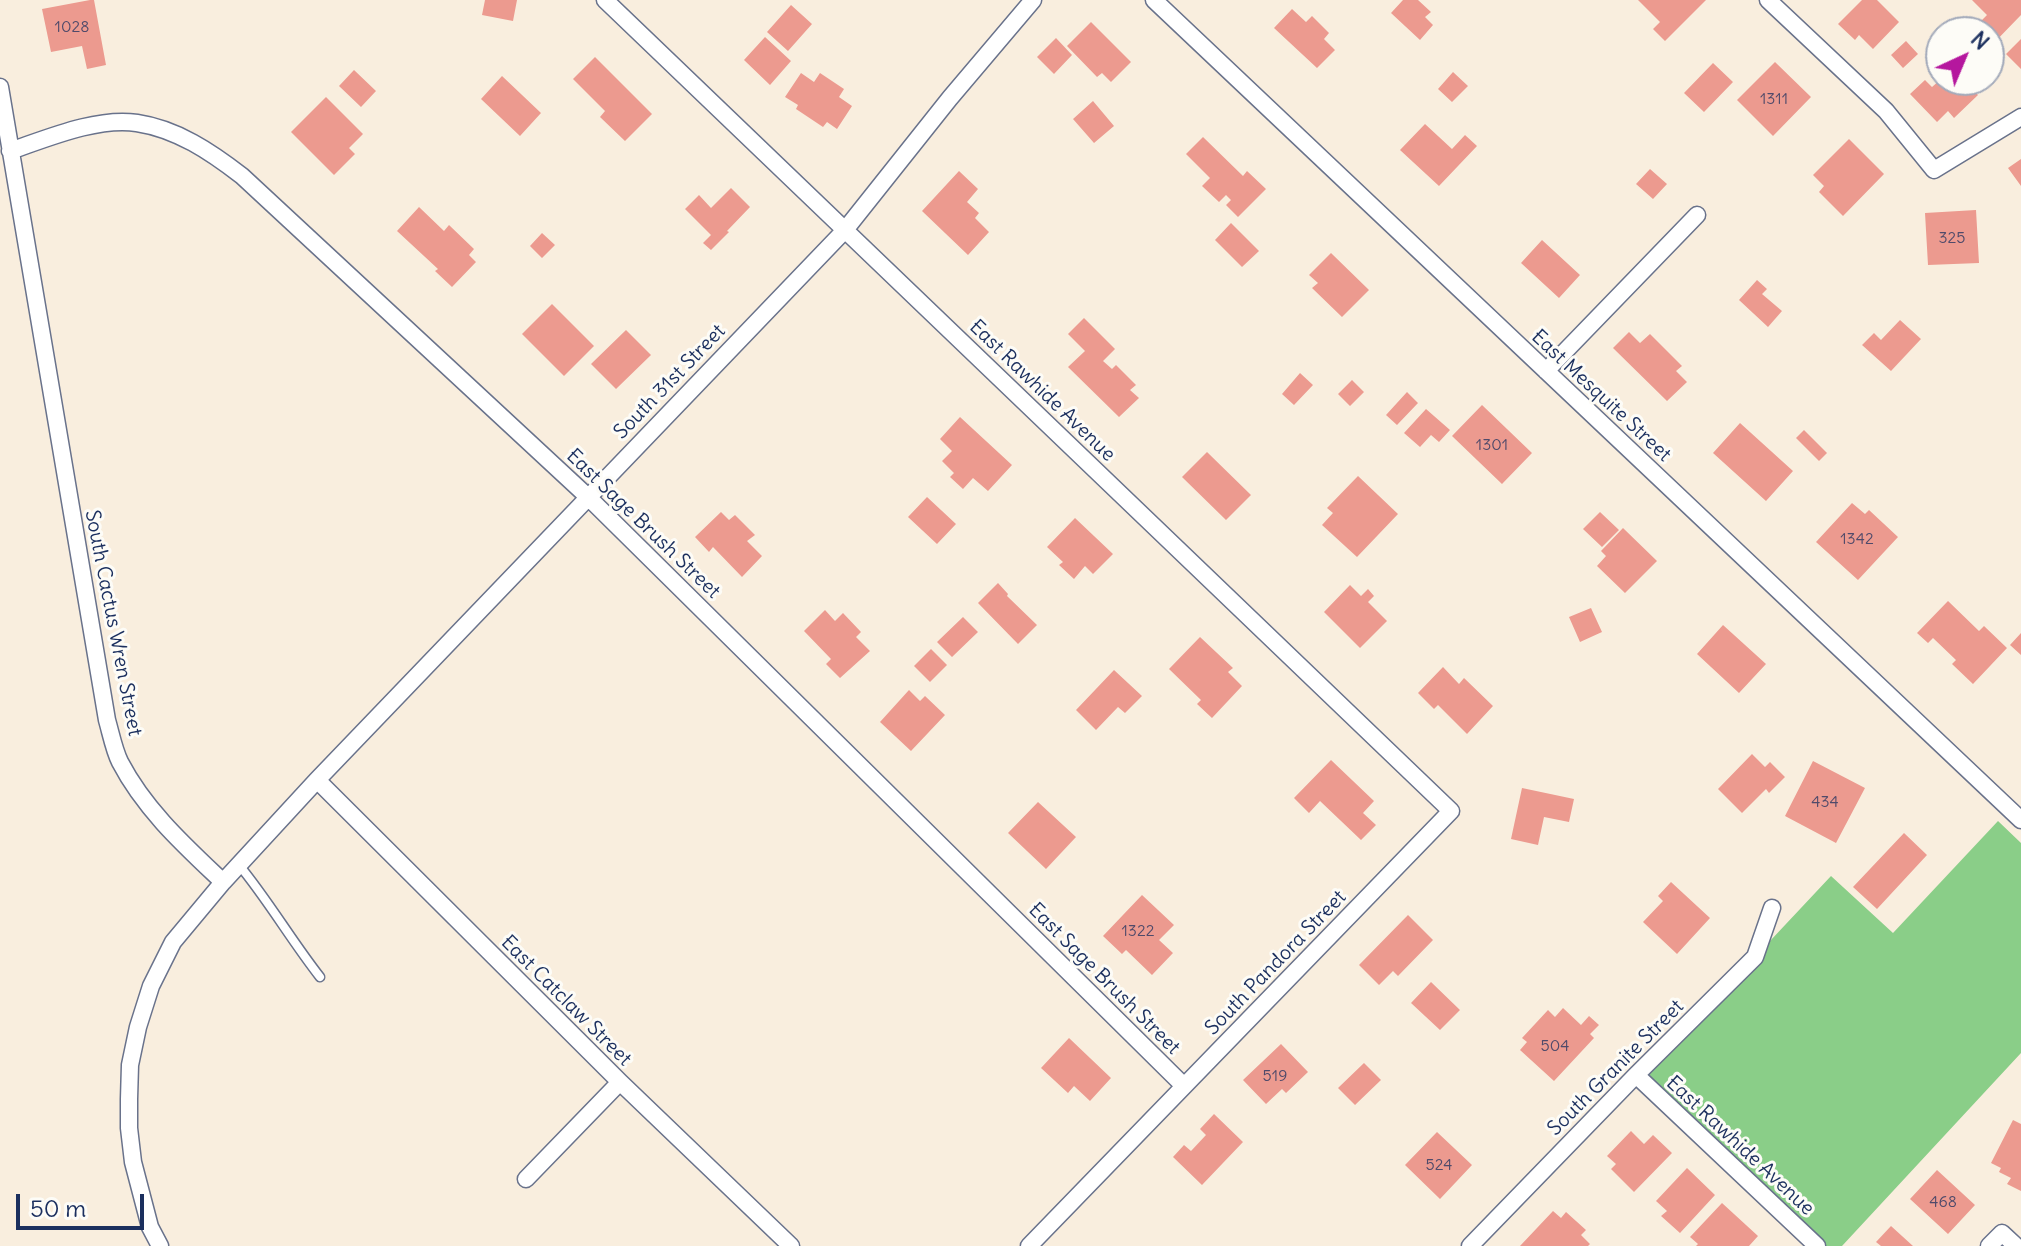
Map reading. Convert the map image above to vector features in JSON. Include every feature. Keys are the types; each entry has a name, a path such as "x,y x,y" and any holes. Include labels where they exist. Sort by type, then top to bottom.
{"street":[{"name":"East Rawhide Avenue","path":"605,0 1451,811"},
{"name":"South 31st Street","path":"223,882 845,230 1033,0"},
{"name":"East Mesquite Street","path":"1154,0 2021,820"},
{"path":"1768,0 1886,111 1934,170 2021,117"},
{"name":"South Cactus Wren Street","path":"0,87 107,720 119,761 143,798 173,835 223,882"},
{"name":"East Sage Brush Street","path":"10,151 62,133 108,123 137,123 175,134 211,152 254,187 588,497 1184,1086"},
{"path":"1546,371 1697,215"},
{"name":"East Catclaw Street","path":"317,780 620,1082 791,1246"},
{"name":"South Pandora Street","path":"1029,1246 1451,811"},
{"path":"160,1246 150,1227 133,1162 129,1128 130,1065 151,986 167,953 223,882"},
{"name":"South Granite Street","path":"1470,1246 1755,957 1772,908"},
{"name":"East Rawhide Avenue","path":"1636,1075 1817,1246"},
{"path":"526,1179 620,1082"},
{"path":"1989,1246 2002,1233 2016,1246"}],"lane":[{"path":"239,865 320,977"}],"green space":[{"path":"1998,821 2021,843 2021,1053 1842,1246 1817,1246 1636,1075 1755,957 1831,876 1893,933"}],"building":[{"path":"94,0 106,65 87,69 82,46 51,52 42,9"},
{"path":"485,0 517,0 513,21 482,15"},
{"path":"1403,0 1418,0 1431,12 1425,17 1433,25 1420,40 1391,13"},
{"path":"1638,0 1706,0 1665,41 1653,29 1660,22"},
{"path":"1862,0 1877,0 1899,22 1873,49 1859,35 1855,40 1838,24"},
{"path":"1972,0 2021,0 2021,15 2005,32 2005,16 1987,15"},
{"path":"791,5 812,24 788,51 767,32"},
{"path":"1292,9 1306,22 1312,16 1329,33 1324,39 1335,50 1317,68 1274,28"},
{"path":"1091,22 1131,62 1111,82 1102,73 1097,77 1067,46"},
{"path":"765,37 791,61 770,85 744,60"},
{"path":"1056,38 1072,55 1054,74 1037,57"},
{"path":"2021,39 2021,69 2006,54"},
{"path":"1906,41 1918,54 1903,68 1891,55"},
{"path":"595,57 652,114 625,141 600,117 605,111 573,79"},
{"path":"1775,62 1811,97 1773,136 1737,100"},
{"path":"1713,63 1733,82 1704,112 1684,93"},
{"path":"354,70 376,91 361,107 339,86"},
{"path":"1453,72 1468,86 1452,102 1438,89"},
{"path":"801,73 814,82 820,73 844,89 839,97 852,106 837,129 827,122 823,127 796,109 798,105 785,97"},
{"path":"502,76 541,113 520,136 481,99"},
{"path":"1925,80 1925,96 1977,96 1954,118 1948,111 1937,122 1910,94"},
{"path":"326,97 363,134 349,148 355,154 334,175 291,132"},
{"path":"1093,101 1114,126 1094,143 1073,119"},
{"path":"1425,124 1452,149 1465,135 1477,146 1439,186 1400,150"},
{"path":"1203,137 1243,176 1247,171 1266,189 1238,217 1226,205 1231,200 1226,195 1219,202 1202,186 1210,178 1186,154"},
{"path":"1849,139 1884,174 1843,216 1819,192 1824,186 1813,175"},
{"path":"2021,159 2021,186 2008,168"},
{"path":"1650,169 1667,184 1653,199 1636,184"},
{"path":"959,171 978,189 967,202 979,213 975,218 989,232 968,255 922,211"},
{"path":"731,188 750,207 711,250 703,243 711,235 685,209 699,195 711,208"},
{"path":"419,207 444,231 449,225 474,249 469,255 476,262 452,287 435,271 438,269 397,231"},
{"path":"1976,210 1979,263 1928,265 1925,213"},
{"path":"1231,223 1259,251 1242,267 1215,240"},
{"path":"542,233 555,245 542,258 530,246"},
{"path":"1542,240 1580,275 1559,298 1521,263"},
{"path":"1331,253 1369,290 1342,317 1312,288 1318,283 1309,275"},
{"path":"1757,280 1767,289 1762,294 1782,311 1768,327 1739,300"},
{"path":"552,304 594,346 564,376 522,334"},
{"path":"1084,318 1115,349 1103,361 1112,369 1116,365 1136,385 1130,390 1139,398 1119,417 1068,367 1085,351 1068,334"},
{"path":"1900,320 1921,339 1891,371 1862,345 1874,333 1881,340"},
{"path":"626,330 651,355 616,389 591,364"},
{"path":"1629,332 1640,343 1650,334 1682,366 1676,371 1687,382 1667,401 1613,348"},
{"path":"1300,373 1313,385 1294,405 1282,394"},
{"path":"1352,380 1364,392 1350,406 1338,394"},
{"path":"1407,392 1418,403 1397,425 1386,415"},
{"path":"1482,405 1532,453 1502,484 1452,436"},
{"path":"1426,409 1450,430 1439,442 1431,435 1420,447 1404,433"},
{"path":"960,417 1012,465 988,491 973,478 963,489 950,477 954,473 942,461 952,451 940,439"},
{"path":"1740,423 1793,471 1766,501 1713,453"},
{"path":"1804,430 1827,453 1819,461 1796,438"},
{"path":"1207,452 1251,495 1226,520 1182,477"},
{"path":"1358,476 1398,514 1357,557 1322,525 1333,513 1327,508"},
{"path":"927,497 956,524 937,544 908,517"},
{"path":"1852,503 1865,514 1869,510 1898,537 1858,580 1816,542"},
{"path":"721,512 729,520 735,515 755,535 747,541 762,556 742,577 713,547 709,552 695,537"},
{"path":"1600,512 1619,530 1602,547 1583,529"},
{"path":"1075,518 1113,554 1093,574 1085,566 1074,579 1059,565 1063,562 1047,547"},
{"path":"1623,528 1657,561 1625,593 1597,566 1606,556 1601,551"},
{"path":"998,583 1037,625 1018,644 978,603"},
{"path":"1350,585 1361,596 1368,589 1374,596 1368,602 1387,621 1360,648 1324,612"},
{"path":"1948,601 1979,631 1984,626 2007,648 1973,684 1952,664 1956,660 1933,638 1928,643 1917,633"},
{"path":"1591,608 1602,632 1580,642 1569,617"},
{"path":"825,610 835,621 843,613 861,632 856,637 870,651 840,678 826,664 831,659 804,631"},
{"path":"963,617 978,632 952,657 937,642"},
{"path":"1723,625 1766,664 1739,693 1697,654"},
{"path":"2021,633 2021,655 2010,645"},
{"path":"1200,637 1233,668 1228,672 1242,686 1212,718 1197,704 1201,700 1169,669"},
{"path":"931,649 947,665 930,682 914,666"},
{"path":"1443,667 1459,684 1464,678 1493,706 1467,734 1438,705 1434,709 1418,693"},
{"path":"1114,670 1142,696 1125,713 1118,707 1096,730 1076,710"},
{"path":"909,690 920,701 925,696 945,715 911,751 880,722"},
{"path":"1752,754 1765,767 1770,762 1785,777 1769,793 1766,789 1742,813 1718,789"},
{"path":"1331,760 1374,801 1363,813 1376,825 1361,840 1320,801 1309,813 1294,798"},
{"path":"1813,761 1865,788 1836,843 1785,816"},
{"path":"1522,788 1574,799 1569,822 1544,817 1538,845 1511,839"},
{"path":"1038,802 1076,837 1046,869 1008,833"},
{"path":"1904,833 1927,855 1877,909 1853,887"},
{"path":"1671,882 1710,918 1677,954 1643,922 1663,901 1658,896"},
{"path":"1142,895 1174,925 1159,940 1173,953 1152,975 1126,950 1122,954 1103,936"},
{"path":"1408,915 1433,940 1398,976 1393,971 1379,985 1359,965"},
{"path":"1431,982 1460,1010 1440,1030 1411,1003"},
{"path":"1563,1008 1581,1025 1589,1016 1599,1025 1590,1034 1594,1038 1554,1081 1520,1050 1527,1042 1522,1038 1548,1010 1555,1017"},
{"path":"1069,1038 1111,1078 1090,1101 1074,1086 1068,1093 1041,1068"},
{"path":"1281,1044 1308,1072 1286,1093 1282,1089 1266,1104 1243,1080"},
{"path":"1364,1063 1381,1080 1355,1105 1338,1088"},
{"path":"1214,1114 1243,1142 1202,1185 1173,1157 1184,1145 1191,1151 1206,1135 1200,1129"},
{"path":"2013,1120 2021,1124 2021,1191 2007,1184 2011,1178 1991,1163"},
{"path":"1631,1131 1644,1144 1653,1135 1672,1153 1634,1192 1611,1169 1616,1164 1607,1156"},
{"path":"1437,1132 1472,1165 1440,1199 1405,1165"},
{"path":"1687,1168 1715,1195 1680,1233 1661,1216 1667,1211 1656,1201"},
{"path":"1937,1170 1975,1205 1948,1234 1910,1199"},
{"path":"1722,1203 1758,1236 1749,1246 1696,1246 1698,1244 1690,1237"},
{"path":"1553,1211 1561,1218 1566,1212 1586,1230 1581,1235 1590,1244 1520,1246"},
{"path":"1891,1226 1913,1246 1881,1246 1876,1242"}]}
